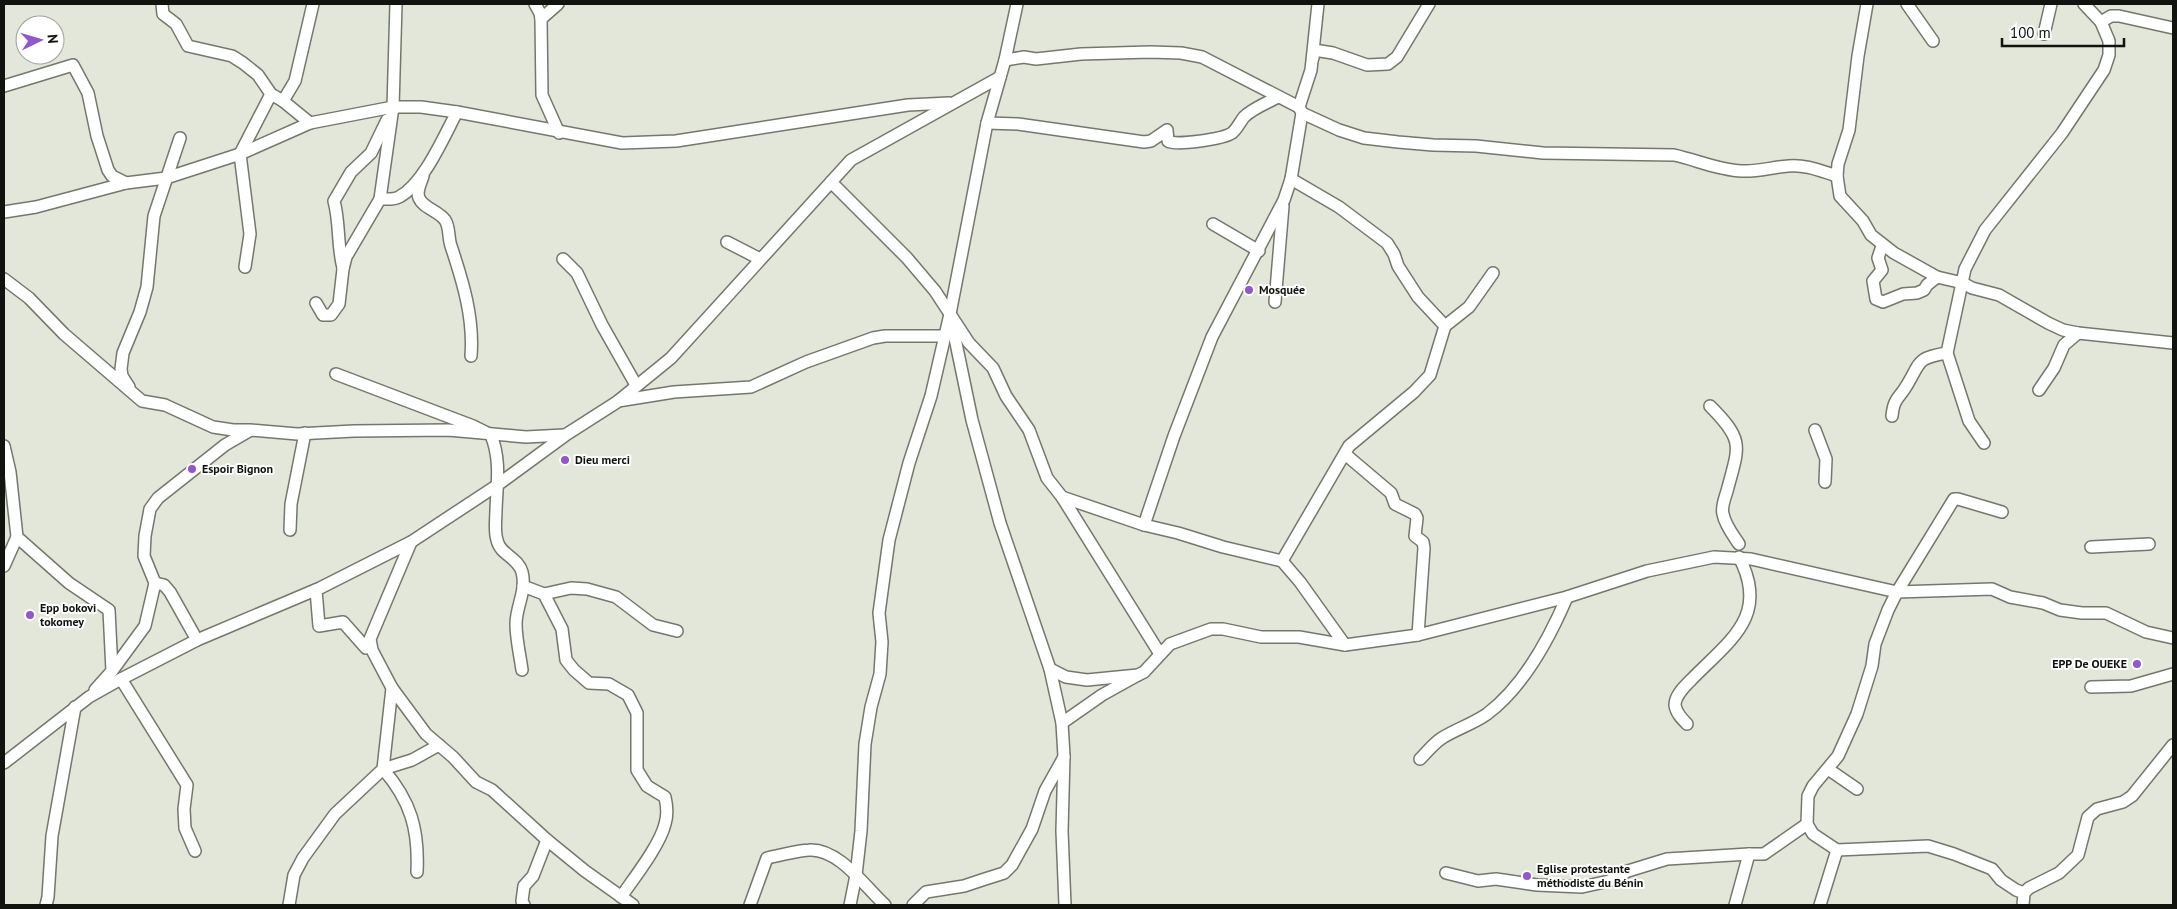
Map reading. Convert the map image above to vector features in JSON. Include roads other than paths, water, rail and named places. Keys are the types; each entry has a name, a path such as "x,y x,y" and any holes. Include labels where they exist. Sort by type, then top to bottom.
{"street":[{"path":"162,4 163,14 179,28 188,46 232,56 258,75 270,94 283,101 310,124"},
{"path":"283,101 295,81 313,4"},
{"path":"387,4 395,38"},
{"path":"316,303 323,315 331,315 337,310 342,290 343,269 346,257 380,200 393,107 396,4"},
{"path":"535,4 540,12 541,19 542,95 559,133"},
{"path":"541,19 558,4"},
{"path":"850,905 856,875 861,831 865,744 880,674 882,642 878,613 889,540 931,396 950,314 987,123 1005,60 1017,4"},
{"path":"1311,70 1318,4"},
{"path":"1144,525 1174,436 1212,337 1284,200 1291,180 1301,110 1314,50 1333,53 1367,65 1388,64 1397,57 1428,4"},
{"path":"1867,4 1858,56 1849,130 1838,164 1837,176 1840,196 1863,221 1871,235 1882,246 1937,277 1999,295 2056,326 2078,334 2173,342"},
{"path":"1907,4 1932,41"},
{"path":"2044,34 2051,4"},
{"path":"1984,443 1969,421 1947,353 1965,270 1985,230 2062,133 2104,70 2109,55 2109,40 2101,22 2084,4"},
{"path":"2101,22 2112,16 2119,16 2173,28"},
{"path":"1005,60 1081,54 1181,53 1202,57 1340,130 1372,139 1544,153 1674,155 1689,158 1706,165 1740,171 1762,171 1788,166 1805,166 1837,176"},
{"path":"4,86 73,65 88,93 102,153 113,181"},
{"path":"4,763 116,675 316,590 411,542 496,486 567,434 617,402 671,358 851,160 951,102 1000,77"},
{"path":"245,267 250,234 240,154 270,94"},
{"path":"987,123 1018,124 1144,142 1151,141 1167,130 1168,141 1172,144 1179,144 1189,141 1201,141 1233,132 1252,111 1278,97"},
{"path":"4,212 36,207 113,181 126,183 166,178 240,154 310,124 393,107 420,107 457,112 559,133 622,143 676,141 908,105 951,102"},
{"path":"343,269 337,238 339,220 334,201 351,172 371,153 393,107"},
{"path":"380,200 399,197 418,180 457,112"},
{"path":"142,402 131,391 122,376 121,360 140,312 147,286 154,216 180,138"},
{"path":"425,169 418,195 420,201 442,216 447,222 451,245 470,315 471,356"},
{"path":"1291,180 1339,207 1387,243 1394,254 1398,266 1418,297 1445,326"},
{"path":"831,182 907,258 935,291 969,343 994,368 1006,396 1029,430 1047,478 1062,497 1160,654"},
{"path":"1276,302 1284,200"},
{"path":"1213,224 1258,252"},
{"path":"727,242 760,259"},
{"path":"1882,246 1878,258 1882,270 1873,281 1876,299 1883,302 1903,294 1917,293 1924,290 1937,277"},
{"path":"563,259 576,273 602,325 636,385"},
{"path":"1282,561 1345,454 1357,438 1414,392 1430,375 1445,326 1469,307 1493,273"},
{"path":"4,279 29,298 64,334 142,402 165,405 213,427 282,434 448,430 491,435 539,437 567,434"},
{"path":"950,314 972,420 1000,523 1050,669 1062,723 1064,756 1062,831 1065,905"},
{"path":"2039,390 2054,368 2064,345 2078,334"},
{"path":"617,402 674,392 751,388 806,362 873,338 885,336 945,336"},
{"path":"1892,416 1897,396 1907,385 1918,363 1926,358 1947,353"},
{"path":"336,374 440,413 491,435 498,453 496,486 497,540 505,553 516,560 521,569 523,586 516,623 522,670"},
{"path":"1710,406 1731,429 1736,439 1736,451 1722,512 1725,522 1739,544"},
{"path":"440,413 448,430"},
{"path":"116,675 145,626 155,583 144,556 145,536 150,509 158,498 225,445 250,430"},
{"path":"1815,430 1826,460 1825,482"},
{"path":"290,530 291,504 305,433"},
{"path":"4,446 10,472 17,536 4,566"},
{"path":"1345,454 1391,494 1396,504 1415,514 1417,518 1415,536 1423,542 1424,548 1418,635"},
{"path":"4,483 10,472"},
{"path":"1062,497 1144,525 1282,561 1300,582 1345,646"},
{"path":"2002,512 1980,507 1964,500 1954,499 1897,592 1876,644 1872,666 1857,714 1838,756 1813,786 1808,796 1807,824 1813,834 1837,850 1928,846 1992,869 2001,880 2024,893"},
{"path":"17,536 69,583 109,610 116,675 187,785 184,809 185,828 195,851"},
{"path":"411,542 370,639 372,650 392,688 426,734 476,782 492,790 547,840 633,905"},
{"path":"2091,547 2149,544"},
{"path":"1062,723 1102,695 1144,672 1170,644 1211,629 1231,630 1261,637 1299,637 1345,646 1418,635 1567,597 1647,571 1714,557 1739,557 1897,592 1992,589 2010,596 2043,603 2060,610 2082,613 2106,613 2146,632 2173,638"},
{"path":"1687,724 1677,712 1676,699 1684,687 1743,625 1750,608 1750,585 1739,557"},
{"path":"155,583 164,585 170,592 197,640"},
{"path":"523,586 544,594 571,588 587,589 616,596 653,625 676,631"},
{"path":"316,590 319,626 343,622 366,648"},
{"path":"544,594 562,629 566,660 574,670 589,683 609,684 628,695 637,713 637,770 647,786 665,797 666,816 661,834 620,897"},
{"path":"1420,759 1442,738 1486,714 1500,702 1542,648 1567,597"},
{"path":"1050,669 1066,677 1087,680 1138,675"},
{"path":"2090,687 2131,686 2173,674"},
{"path":"392,688 383,769 398,786 410,811 418,838 417,872"},
{"path":"46,905 52,836 75,707"},
{"path":"289,905 294,875 303,858 335,814 383,769 412,760 439,745"},
{"path":"2023,905 2024,893 2029,888 2060,873 2078,855 2088,817 2097,809 2123,802 2132,796 2173,745"},
{"path":"913,905 926,892 964,886 1004,873 1012,865 1032,829 1045,791 1064,756"},
{"path":"1828,769 1857,789"},
{"path":"1446,873 1478,881 1496,879 1537,885 1582,888 1609,882 1628,871 1667,860 1764,854 1807,824"},
{"path":"524,905 522,902 524,886 534,876 547,840"},
{"path":"750,905 768,858 808,850 822,851 833,856 856,875 884,905"},
{"path":"1820,905 1837,850"},
{"path":"1735,905 1749,854"}],"place":[{"name":"Mosquée","path":"1249,290"},
{"name":"Dieu merci","path":"565,460"},
{"name":"Espoir Bignon","path":"192,469"},
{"name":"Epp bokovi tokomey","path":"30,615"},
{"name":"EPP De OUEKE","path":"2137,664"},
{"name":"Eglise protestante méthodiste du Bénin","path":"1527,876"}]}
